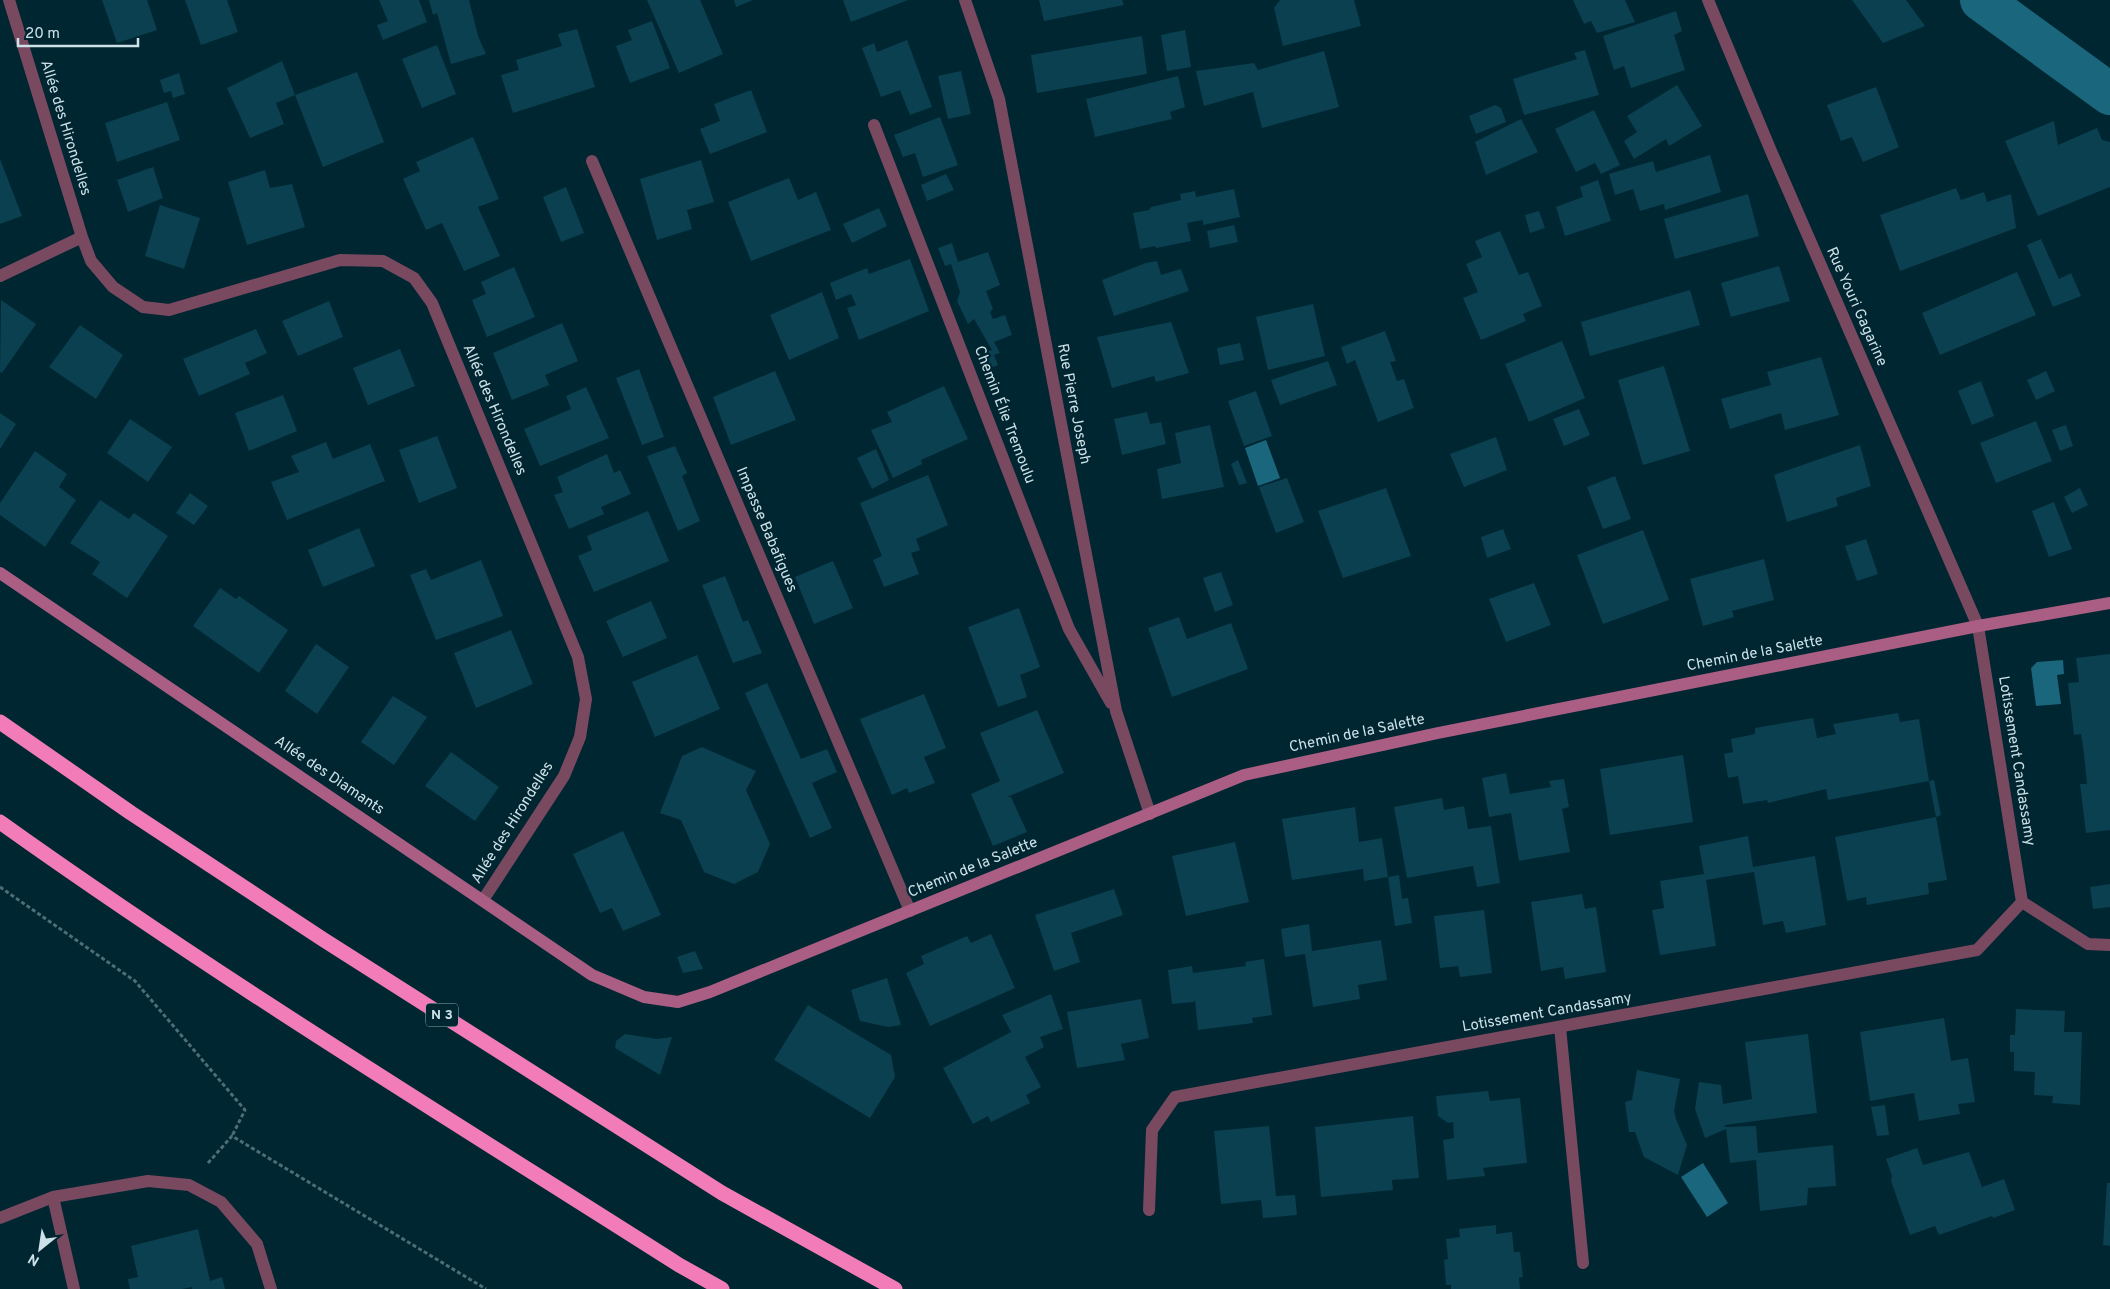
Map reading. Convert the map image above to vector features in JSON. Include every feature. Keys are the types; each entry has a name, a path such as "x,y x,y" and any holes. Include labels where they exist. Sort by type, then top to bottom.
{"highway":[{"name":"N 3","path":"0,722 131,813 324,940 722,1193 895,1289"},
{"path":"0,822 84,882 279,1010 671,1260 722,1289"}],"street":[{"name":"Allée des Hirondelles","path":"8,0 82,237 91,261 113,287 143,307 169,310 340,260 383,261 414,278 432,303 578,657 586,699 580,737 564,776 483,900"},
{"name":"Rue Pierre Joseph","path":"965,0 999,99 1116,711 1150,814"},
{"name":"Rue Youri Gagarine","path":"1708,0 1775,160 1978,626"},
{"name":"Chemin Élie Tremoulu","path":"874,125 1070,629 1116,711"},
{"name":"Impasse Babafigues","path":"592,161 910,911"},
{"path":"0,276 82,237"},
{"name":"Allée des Diamants","path":"0,573 592,975 644,997"},
{"name":"Chemin de la Salette","path":"644,997 678,1002 710,992 1244,775 1438,733 1978,626 2110,603"},
{"name":"Lotissement Candassamy","path":"1149,1210 1152,1130 1176,1097 1977,950 2022,902 1978,626"},
{"path":"2022,902 2088,944 2110,945"},
{"path":"1560,1027 1583,1263"},
{"path":"0,1218 53,1197 148,1181 189,1185 221,1202 256,1244 271,1289"},
{"path":"53,1197 74,1289"}],"path":[{"path":"0,887 135,981 245,1110 232,1136 189,1185"},
{"path":"232,1136 486,1289"}],"water":[{"path":"1266,440 1280,478 1258,486 1245,448"},
{"path":"2063,660 2064,674 2057,675 2061,704 2036,706 2031,668 2037,662"},
{"path":"1703,1163 1728,1203 1707,1217 1681,1177"}],"building":[{"path":"102,0 147,0 157,30 117,43"},
{"path":"185,0 227,0 238,32 201,45"},
{"path":"379,0 419,0 427,22 383,40 377,25 388,21"},
{"path":"429,0 469,0 478,36 486,54 451,64 437,13 433,15"},
{"path":"647,0 700,0 723,54 679,73"},
{"path":"734,0 753,0 736,7"},
{"path":"843,0 908,0 851,22"},
{"path":"1039,0 1122,0 1124,5 1044,21"},
{"path":"1280,0 1354,0 1361,26 1283,46 1274,8"},
{"path":"1573,0 1625,0 1635,22 1597,33 1591,21 1584,24"},
{"path":"1852,0 1906,0 1925,26 1883,43"},
{"path":"1676,11 1682,31 1674,35 1685,70 1631,88 1624,66 1614,70 1603,36"},
{"path":"652,21 670,68 630,83 616,46 632,40 628,30"},
{"path":"577,29 595,87 513,113 501,75 519,70 516,60 562,46 558,34"},
{"path":"1185,30 1191,67 1167,71 1161,35"},
{"path":"1142,36 1147,74 1037,93 1031,55"},
{"path":"907,40 932,107 910,115 900,90 881,97 862,48 874,43 877,52"},
{"path":"437,45 456,94 422,108 402,59"},
{"path":"1585,50 1599,95 1524,115 1513,79 1577,59 1574,53"},
{"path":"1324,51 1339,107 1262,128 1253,92 1204,106 1196,71 1254,63 1258,70"},
{"path":"282,61 295,95 276,103 284,124 250,138 227,88"},
{"path":"961,71 971,114 948,119 938,76"},
{"path":"357,72 384,142 323,167 295,95"},
{"path":"179,73 185,94 173,98 171,91 164,93 160,80"},
{"path":"1178,76 1185,107 1170,112 1172,119 1095,137 1086,99"},
{"path":"1677,85 1702,126 1669,146 1666,139 1634,159 1624,141 1637,132 1627,116"},
{"path":"1876,87 1899,147 1863,162 1852,137 1841,141 1827,105"},
{"path":"751,90 767,132 710,154 700,129 720,121 714,104"},
{"path":"167,102 180,140 117,162 105,123"},
{"path":"1495,105 1501,108 1506,122 1476,134 1469,116"},
{"path":"1594,110 1620,165 1601,174 1595,163 1576,172 1555,129"},
{"path":"940,117 958,165 923,177 915,153 903,157 894,135"},
{"path":"1521,119 1538,152 1486,175 1475,142"},
{"path":"2054,121 2058,145 2097,128 2102,140 2110,142 2110,187 2038,216 2005,141"},
{"path":"473,137 499,199 478,207 500,256 464,271 442,223 426,230 403,179 420,171 416,162"},
{"path":"1710,155 1721,192 1665,210 1664,204 1640,211 1633,189 1615,195 1609,174 1653,161 1656,172"},
{"path":"0,159 22,216 0,224"},
{"path":"701,160 714,202 687,210 692,229 657,240 640,179"},
{"path":"153,167 163,198 128,212 117,180"},
{"path":"265,170 270,188 292,184 305,227 247,245 228,182"},
{"path":"946,174 954,190 927,201 921,185"},
{"path":"789,178 798,200 816,192 831,230 751,261 728,202"},
{"path":"1598,180 1611,221 1565,236 1556,207 1583,197 1580,187"},
{"path":"566,187 584,233 561,242 543,197"},
{"path":"1956,188 1961,200 1984,192 1987,202 2011,194 2016,228 1900,271 1880,215"},
{"path":"1234,189 1240,217 1203,225 1203,220 1187,223 1191,241 1140,249 1133,213 1181,200 1180,194 1195,191 1196,197"},
{"path":"1748,194 1759,236 1675,259 1664,219"},
{"path":"160,205 200,218 184,269 145,256"},
{"path":"879,208 887,226 852,243 843,224"},
{"path":"1539,211 1545,228 1530,233 1525,215"},
{"path":"1234,225 1238,242 1210,248 1207,231"},
{"path":"1500,231 1519,275 1528,272 1542,306 1523,314 1526,321 1481,340 1463,298 1478,292 1466,264 1482,257 1475,241"},
{"path":"2041,239 2059,279 2071,273 2081,296 2053,307 2027,245"},
{"path":"952,243 958,262 988,252 1000,285 986,291 993,309 990,312 993,319 1005,315 1012,335 994,342 1000,353 994,355 998,365 985,370 982,362 987,360 984,352 992,350 974,319 968,324 957,301 960,292 951,264 945,266 938,248"},
{"path":"910,259 929,311 859,340 847,308 856,305 851,294 836,300 830,283 867,268 869,274"},
{"path":"1157,261 1161,275 1181,269 1189,291 1114,316 1102,280 1146,263"},
{"path":"1779,266 1790,301 1731,317 1721,283"},
{"path":"514,267 535,317 487,337 472,300 486,294 481,282"},
{"path":"2017,272 2036,315 1940,355 1922,313"},
{"path":"1690,290 1700,325 1590,356 1581,322"},
{"path":"822,292 839,338 789,360 770,315"},
{"path":"1,300 36,324 2,373 0,372"},
{"path":"329,301 343,337 298,356 282,321"},
{"path":"1313,304 1325,356 1268,370 1256,317"},
{"path":"1171,322 1189,373 1156,382 1154,376 1112,388 1097,337"},
{"path":"562,323 578,361 545,375 549,385 512,400 493,353"},
{"path":"80,325 123,355 96,399 49,367"},
{"path":"256,329 267,353 245,363 250,374 199,396 183,359"},
{"path":"1385,331 1396,361 1390,362 1397,381 1404,379 1414,408 1378,422 1355,360 1347,364 1341,347"},
{"path":"1562,341 1585,398 1529,422 1505,364"},
{"path":"1240,343 1244,360 1220,365 1217,348"},
{"path":"400,349 415,386 368,405 353,368"},
{"path":"1821,357 1839,415 1785,430 1781,413 1730,429 1721,399 1771,385 1767,372"},
{"path":"1328,361 1337,385 1280,405 1271,380"},
{"path":"1664,366 1690,451 1643,465 1618,380"},
{"path":"639,369 664,437 642,445 616,378"},
{"path":"775,371 796,420 731,445 713,397"},
{"path":"2046,371 2055,391 2036,400 2027,380"},
{"path":"1981,381 1994,416 1972,425 1958,391"},
{"path":"944,386 968,439 921,460 922,464 893,478 871,430 892,422 887,412"},
{"path":"586,387 609,438 540,466 524,429 571,409 566,396"},
{"path":"1256,391 1272,436 1244,446 1228,401"},
{"path":"283,395 297,431 249,451 235,413"},
{"path":"1579,409 1590,435 1564,446 1553,419"},
{"path":"1147,412 1150,424 1161,422 1166,444 1122,455 1114,419"},
{"path":"0,413 16,424 0,449"},
{"path":"130,419 172,447 148,482 107,453"},
{"path":"2036,421 2052,461 1996,483 1980,443"},
{"path":"1210,425 1224,487 1162,499 1157,469 1181,463 1175,433"},
{"path":"2066,425 2073,446 2060,451 2052,430"},
{"path":"437,436 457,488 419,503 399,450"},
{"path":"1496,437 1507,470 1464,487 1450,454"},
{"path":"326,442 333,459 370,444 385,481 287,520 271,482 299,472 291,456"},
{"path":"1860,445 1871,486 1836,498 1838,506 1787,522 1774,475"},
{"path":"675,446 687,473 682,476 700,521 678,531 647,456"},
{"path":"876,449 889,480 872,489 857,458"},
{"path":"35,451 67,474 59,487 76,500 45,547 0,515 0,503"},
{"path":"607,454 614,473 620,470 631,494 601,507 604,514 569,529 554,495 563,492 557,477"},
{"path":"1238,460 1247,483 1239,485 1231,464"},
{"path":"928,475 948,525 916,539 920,550 911,553 919,574 884,587 873,560 882,556 860,503"},
{"path":"1615,476 1631,519 1603,529 1587,487"},
{"path":"1287,478 1304,522 1276,533 1259,487"},
{"path":"1386,488 1411,556 1343,578 1318,511"},
{"path":"2080,488 2088,505 2072,513 2064,497"},
{"path":"190,493 208,506 194,525 176,513"},
{"path":"100,500 129,519 134,513 168,536 127,598 92,574 100,562 70,543"},
{"path":"2054,502 2072,549 2049,557 2032,511"},
{"path":"648,511 669,561 594,592 578,556 592,550 587,536"},
{"path":"359,528 375,566 323,587 308,550"},
{"path":"1503,529 1511,549 1487,558 1481,537"},
{"path":"1643,530 1669,600 1603,624 1577,555"},
{"path":"1866,539 1878,574 1857,581 1845,546"},
{"path":"1764,559 1774,600 1732,611 1734,617 1703,626 1690,579"},
{"path":"481,560 503,616 436,640 410,575 426,569 431,580"},
{"path":"833,561 853,608 814,624 795,577"},
{"path":"1221,572 1233,605 1215,612 1203,578"},
{"path":"725,576 743,622 748,620 762,653 733,663 702,585"},
{"path":"1534,583 1551,625 1506,642 1489,599"},
{"path":"220,588 236,599 239,596 288,630 259,673 193,626"},
{"path":"651,601 667,638 623,657 606,621"},
{"path":"1019,608 1040,667 1020,675 1027,697 998,707 968,627"},
{"path":"1179,617 1187,639 1231,623 1248,669 1172,697 1148,628"},
{"path":"511,630 533,684 476,708 454,653"},
{"path":"316,644 349,667 317,714 285,691"},
{"path":"2110,654 2110,830 2086,833 2080,784 2087,784 2084,754 2081,734 2074,735 2068,683 2079,682 2076,658"},
{"path":"697,655 720,709 655,737 632,682"},
{"path":"767,683 801,759 827,749 837,772 812,783 832,828 810,838 745,693"},
{"path":"924,694 946,748 924,757 935,783 909,793 907,788 892,795 860,719"},
{"path":"393,696 427,717 394,765 361,742"},
{"path":"1037,710 1064,773 1007,797 1011,797 1027,832 993,846 971,794 1000,781 980,733"},
{"path":"1898,713 1900,722 1919,719 1929,781 1828,800 1826,789 1768,803 1767,800 1743,804 1738,776 1728,778 1724,754 1733,752 1731,739 1755,734 1755,728 1813,718 1817,738 1836,734 1833,724"},
{"path":"702,747 756,771 746,790 770,844 758,872 734,884 704,872 681,820 660,813 682,756"},
{"path":"451,752 499,787 475,821 425,786"},
{"path":"1683,755 1693,822 1610,835 1600,769"},
{"path":"1506,773 1510,794 1551,787 1549,781 1564,779 1569,807 1562,809 1570,852 1519,861 1511,813 1489,817 1482,778"},
{"path":"1934,780 1941,815 1936,817 1929,781"},
{"path":"1442,798 1444,810 1464,806 1468,829 1491,826 1500,883 1477,887 1473,866 1407,878 1394,807"},
{"path":"1355,807 1359,842 1382,838 1388,877 1364,881 1363,869 1292,880 1282,819"},
{"path":"1936,817 1947,880 1928,883 1929,894 1867,905 1866,897 1847,901 1835,837"},
{"path":"623,831 661,915 623,931 612,908 600,913 573,854"},
{"path":"1748,836 1753,867 1815,856 1826,925 1786,933 1783,921 1763,925 1754,872 1706,880 1716,946 1660,955 1652,910 1664,908 1660,881 1704,874 1699,846"},
{"path":"1235,842 1249,902 1186,916 1172,856"},
{"path":"1399,875 1402,899 1408,898 1412,923 1395,926 1388,877"},
{"path":"2110,884 2110,907 2093,909 2090,887"},
{"path":"1114,889 1123,915 1071,933 1080,962 1054,971 1035,915"},
{"path":"1582,894 1585,909 1596,907 1606,972 1565,979 1563,967 1541,971 1531,902"},
{"path":"1484,910 1492,973 1460,977 1458,966 1440,968 1434,916"},
{"path":"1309,924 1312,951 1381,940 1387,980 1358,985 1360,999 1313,1007 1305,954 1285,957 1281,929"},
{"path":"991,934 1015,988 930,1026 906,973 924,964 921,956 967,936 971,943"},
{"path":"695,951 703,969 683,973 677,957"},
{"path":"1264,959 1272,1015 1252,1018 1253,1023 1198,1030 1195,1000 1194,1002 1172,1004 1168,970 1192,966 1193,973 1246,966 1245,962"},
{"path":"887,978 901,1025 888,1027 860,1021 851,990"},
{"path":"1051,994 1063,1029 1040,1037 1044,1047 1025,1057 1041,1087 1026,1095 1030,1103 991,1122 988,1116 973,1124 943,1068 1011,1032 1002,1015"},
{"path":"1141,999 1149,1038 1121,1044 1125,1060 1077,1068 1067,1012"},
{"path":"808,1005 891,1055 895,1077 870,1118 774,1060"},
{"path":"2016,1009 2065,1011 2064,1032 2082,1032 2080,1105 2052,1103 2053,1096 2034,1095 2035,1072 2014,1071 2014,1052 2010,1052 2010,1035 2015,1035"},
{"path":"1944,1018 1951,1061 1968,1058 1975,1102 1958,1104 1960,1114 1919,1121 1914,1093 1870,1101 1860,1032"},
{"path":"625,1034 657,1039 672,1037 660,1075 615,1048 616,1041"},
{"path":"1808,1034 1817,1113 1725,1125 1725,1127 1756,1126 1758,1153 1833,1145 1836,1186 1808,1188 1807,1205 1760,1211 1756,1160 1730,1163 1726,1129 1705,1138 1695,1109 1699,1082 1721,1085 1723,1104 1752,1099 1745,1042"},
{"path":"1637,1070 1680,1079 1674,1111 1687,1145 1678,1175 1644,1157 1635,1132 1629,1132 1625,1102 1632,1100"},
{"path":"1488,1091 1490,1101 1520,1098 1527,1163 1483,1168 1485,1176 1447,1180 1443,1140 1454,1138 1453,1122 1448,1123 1438,1116 1436,1096"},
{"path":"1885,1105 1889,1135 1877,1136 1871,1107"},
{"path":"1413,1116 1419,1178 1392,1180 1393,1190 1321,1197 1315,1127"},
{"path":"1269,1126 1276,1196 1295,1195 1297,1215 1263,1218 1261,1200 1221,1204 1214,1131"},
{"path":"1917,1148 1923,1165 1969,1152 1982,1187 2004,1179 2015,1210 1939,1235 1935,1226 1910,1235 1891,1181 1892,1176 1886,1159"},
{"path":"2107,1183 2110,1183 2110,1246 2103,1245"},
{"path":"1496,1225 1496,1234 1512,1232 1514,1252 1520,1252 1523,1277 1519,1278 1520,1289 1451,1289 1451,1285 1446,1285 1444,1260 1448,1259 1446,1239 1460,1237 1459,1229"},
{"path":"198,1229 210,1281 222,1277 225,1289 192,1289 192,1287 182,1289 130,1289 128,1279 138,1277 131,1246"}],"waterway":[{"path":"1981,0 2110,94"}]}
